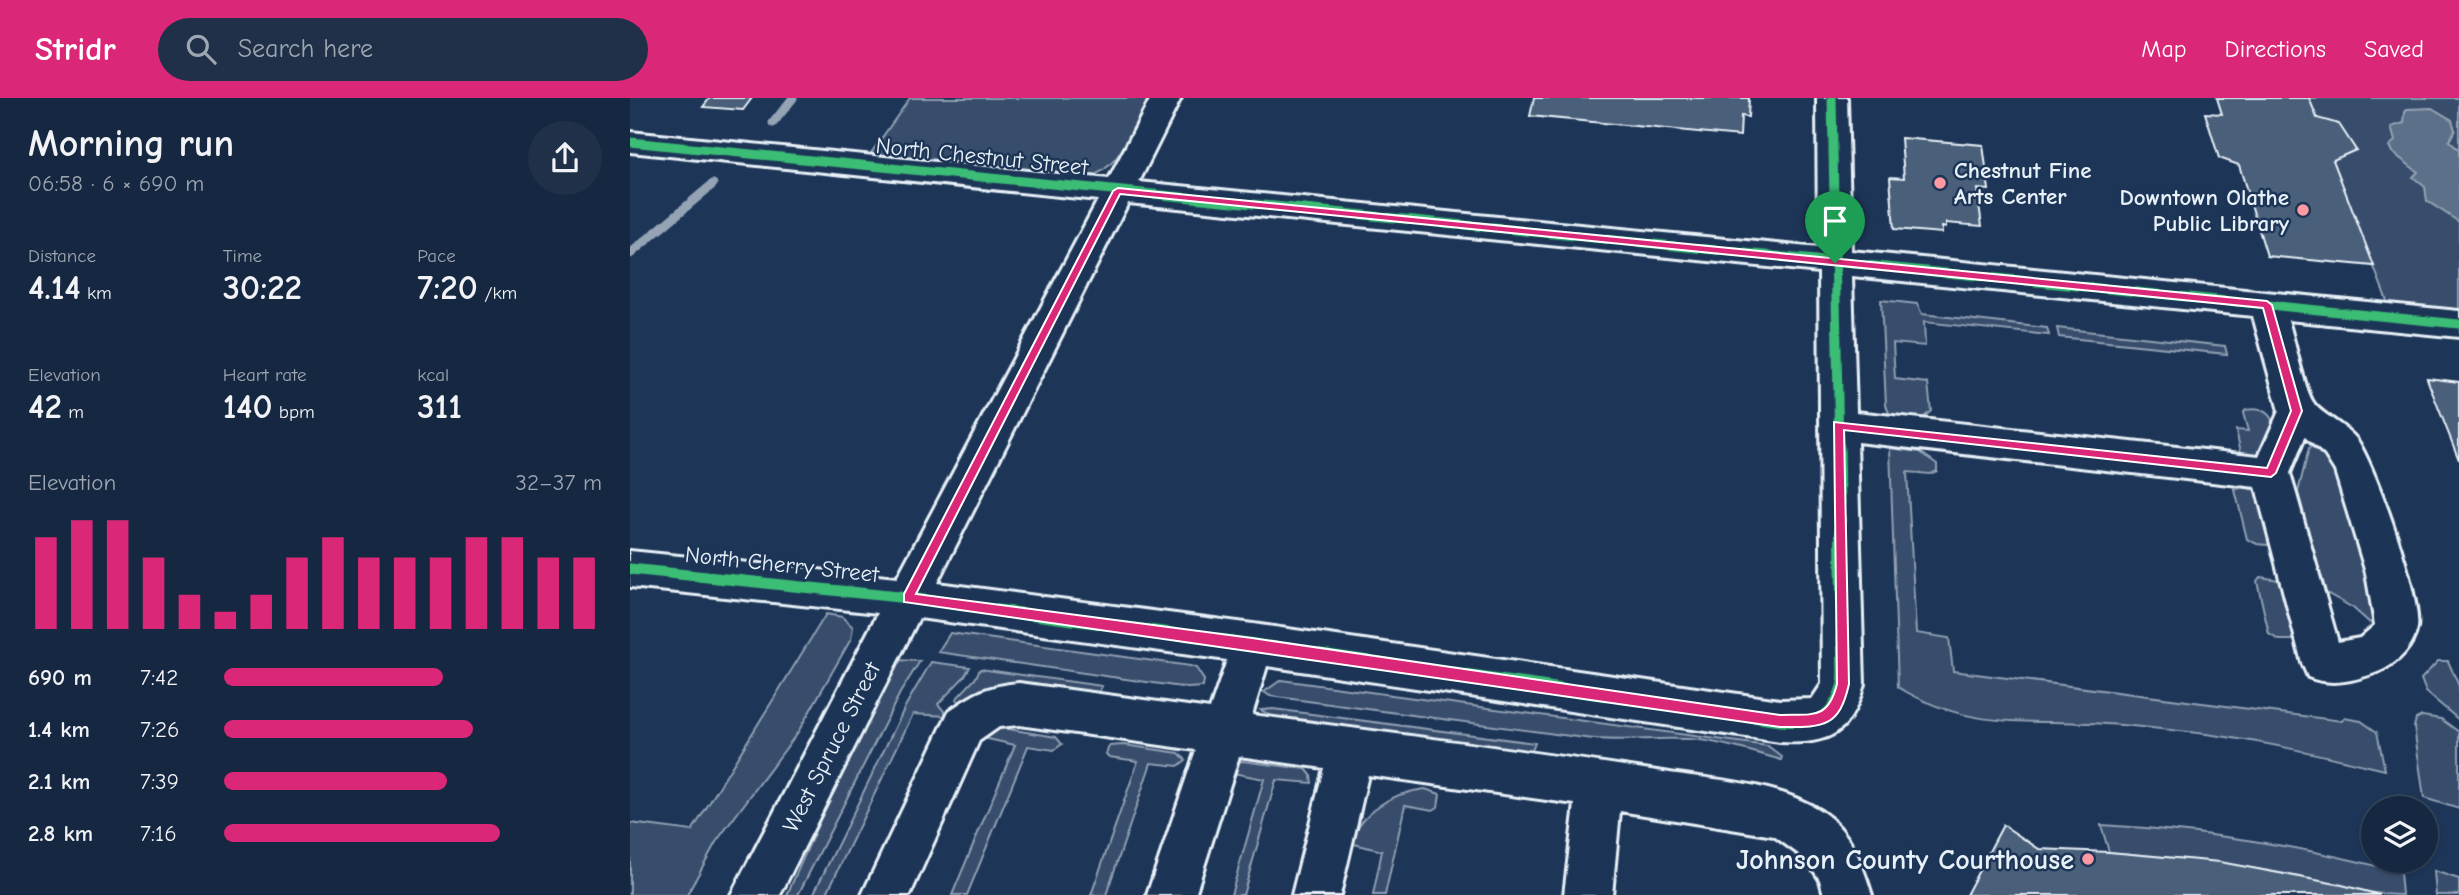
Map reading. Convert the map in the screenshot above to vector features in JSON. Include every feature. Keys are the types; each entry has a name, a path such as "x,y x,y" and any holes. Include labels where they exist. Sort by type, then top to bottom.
{"street":[{"name":"West Spruce Street","path":"755,895 1166,98"},
{"path":"1832,98 1838,425 2271,473"},
{"name":"North Chestnut Street","path":"630,142 2459,324"},
{"path":"2267,305 2297,411 2328,435 2348,456 2394,598 2397,625 2389,641 2372,655 2351,661 2323,663 2271,473 2297,411"},
{"name":"North Cherry Street","path":"630,569 908,598 1252,644 1780,721 1816,721 1832,714 1843,684 1838,425"},
{"path":"1171,895 1252,644"},
{"path":"886,895 964,726 991,707 1019,704 1600,785 1775,813 1799,822 1818,835 1842,871 1848,895"},
{"path":"1316,895 1351,751"},
{"path":"1588,895 1600,785"}],"shaded area":[{"path":"910,98 1149,98 1116,159 1095,175 1082,178 869,156"},
{"path":"2309,98 2459,98 2459,310 2389,306"},
{"path":"2432,108 2452,120 2455,130 2449,141 2459,150 2459,222 2427,201 2425,187 2413,177 2418,172 2392,152 2389,146 2395,141 2391,127 2404,123 2408,109"},
{"path":"1881,300 1917,304 1922,314 2047,328 2049,335 1924,322 1925,346 1893,343 1895,379 1928,383 1931,411 1922,419 1890,416 1886,405"},
{"path":"2057,328 2225,346 2227,354 2059,337"},
{"path":"2246,410 2262,411 2269,415 2273,423 2263,456 2242,457 2236,430 2248,431 2243,413"},
{"path":"2313,446 2321,450 2335,470 2378,614 2370,623 2353,608 2325,592 2298,492 2309,448"},
{"path":"1890,448 1920,452 1937,464 1937,471 1930,474 1907,472 1916,633 1949,638 1953,671 2342,721 2344,718 2361,721 2377,732 2385,770 2284,747 2206,734 2112,724 2014,721 1969,716 1946,710 1898,687"},
{"path":"2242,487 2256,490 2260,495 2270,542 2267,545 2247,539 2235,490"},
{"path":"2260,577 2279,580 2284,586 2296,635 2294,640 2279,640 2269,634 2257,581"},
{"path":"826,614 842,617 853,627 851,639 798,732 716,842 687,895 630,895 630,823 692,831"},
{"path":"950,633 1190,666 1196,668 1204,680 1203,687 1188,688 938,652"},
{"path":"894,660 920,661 900,693 798,895 787,895 854,742"},
{"path":"2438,661 2448,661 2459,686 2459,720 2426,692 2421,679"},
{"path":"931,662 970,667 938,704 948,716 913,714 826,895 813,895 906,705"},
{"path":"980,669 1102,686 1097,696 1006,683 992,686 960,704 956,699 975,679"},
{"path":"1281,680 1768,746 1782,757 1781,760 1700,740 1585,738 1270,696 1264,692"},
{"path":"1273,709 1535,743 1531,753 1272,717 1261,710"},
{"path":"2422,716 2441,719 2459,732 2459,809 2438,802 2438,796 2424,796 2414,727 2416,719"},
{"path":"994,729 1056,737 1062,744 1054,750 1028,746 967,895 952,895 1015,745 983,738"},
{"path":"1124,745 1179,753 1186,760 1178,766 1151,763 1106,895 1091,895 1138,761 1109,757 1106,754 1109,746"},
{"path":"1242,761 1306,769 1311,775 1312,783 1276,780 1243,895 1231,895 1264,779 1233,773 1235,763"},
{"path":"1425,789 1440,794 1438,807 1433,810 1405,805 1385,895 1373,895 1382,851 1350,843 1355,832 1370,813 1389,799"},
{"path":"2101,825 2214,835 2361,863 2361,873 2400,873 2402,895 2356,890 2237,866 2109,852"},
{"path":"2434,873 2459,879 2459,895 2436,895"}],"building":[{"path":"710,98 752,98 743,110 703,107"},
{"path":"1534,98 1749,98 1748,117 1741,116 1740,136 1530,116"},
{"name":"Downtown Olathe Public Library","path":"2217,98 2309,98 2317,118 2339,124 2356,150 2333,160 2374,266 2267,256 2239,165 2219,158 2205,113 2222,114"},
{"name":"Chestnut Fine Arts Center","path":"1901,138 1983,145 1989,190 1977,189 1982,226 1946,223 1946,228 1942,227 1942,233 1894,229 1890,177 1904,178"},
{"path":"2427,378 2459,382 2459,460 2429,384"},
{"name":"Johnson County Courthouse","path":"2003,825 2039,849 2220,862 2342,885 2380,895 1966,895"}],"waterway":[{"path":"773,123 793,98"},
{"path":"630,254 713,184"}],"cycle path":[{"path":"630,569 908,598 1253,644 1780,721 1804,722 1822,718 1835,707 1843,684 1832,98"},
{"path":"630,142 2459,324"}],"place":[{"name":"Chestnut Fine Arts Center","path":"1940,183"},
{"name":"Downtown Olathe Public Library","path":"2303,210"},
{"name":"Johnson County Courthouse","path":"2088,859"}],"route":[{"path":"1118,191 1835,263 2267,305 2297,411 2271,473 1838,425 1843,684 1832,714 1816,721 1780,721 1252,644 908,598 1118,191"}]}
